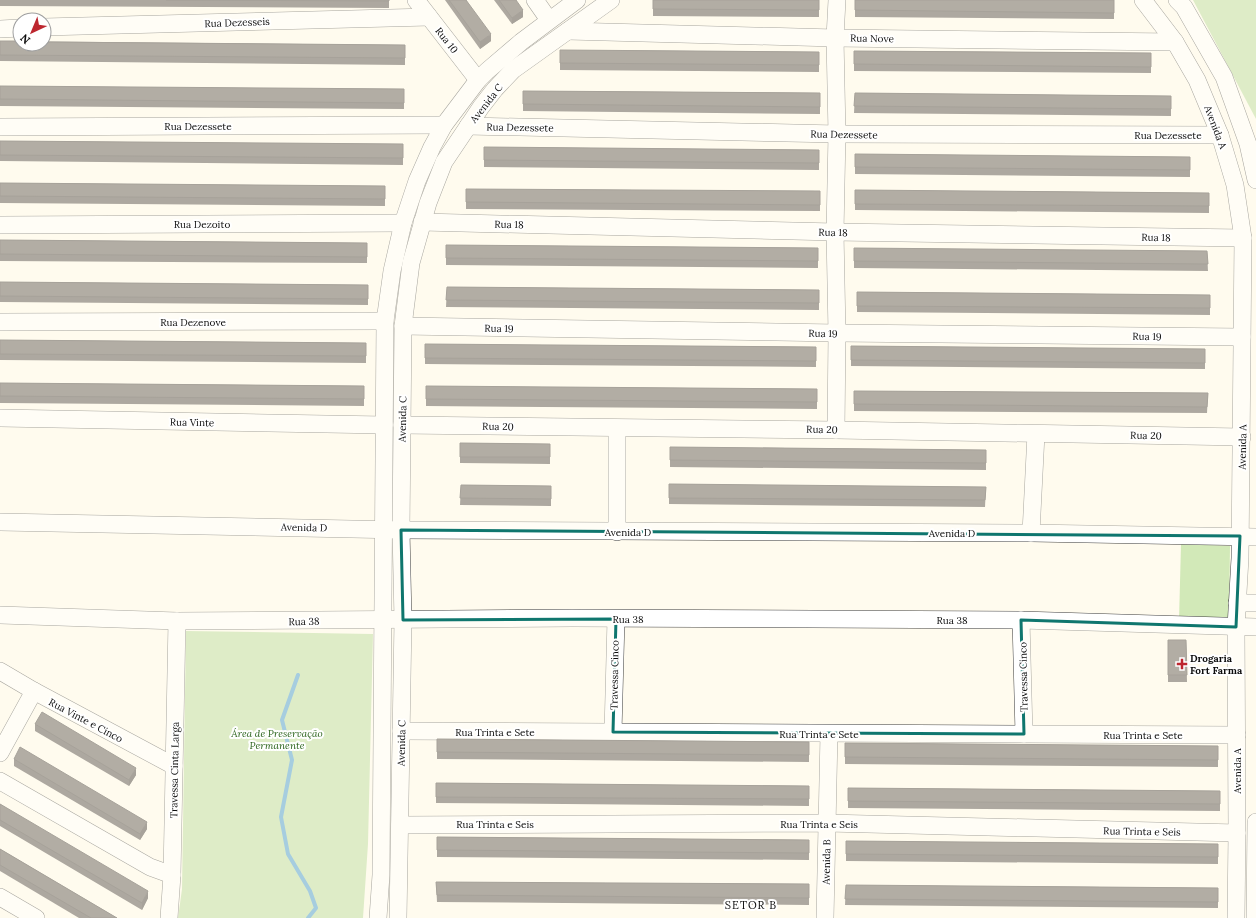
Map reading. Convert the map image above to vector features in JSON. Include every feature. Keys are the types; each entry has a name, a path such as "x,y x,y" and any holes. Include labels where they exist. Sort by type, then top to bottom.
{"street":[{"name":"Rua 10","path":"416,0 478,80"},
{"path":"535,0 549,20"},
{"name":"Avenida C","path":"378,918 381,875 385,320 392,271 403,223 417,181 432,147 444,125 478,80 521,42 577,0"},
{"name":"Avenida C","path":"398,918 403,620 401,530 403,326 411,263 428,203 444,162 495,89 513,70 611,0"},
{"path":"836,430 837,334 835,232 837,134 835,38 837,0"},
{"name":"Avenida A","path":"1143,0 1175,42 1197,80 1220,135 1235,185 1243,238 1242,437 1248,537 1237,603 1236,627 1236,918"},
{"path":"1177,0 1184,7 1224,77 1252,144 1256,180"},
{"name":"Rua Dezesseis","path":"52,28 429,17"},
{"path":"0,29 12,28"},
{"name":"Rua Nove","path":"568,31 835,38 1175,42"},
{"name":"Rua Dezessete","path":"0,126 444,125"},
{"name":"Rua Dezessete","path":"468,126 837,134 1220,135"},
{"name":"Rua 18","path":"422,222 835,232 1243,238"},
{"name":"Rua Dezoito","path":"0,225 403,223"},
{"name":"Rua Dezenove","path":"0,322 385,320"},
{"name":"Rua 19","path":"403,326 837,334 1242,337"},
{"name":"Rua Vinte","path":"0,418 384,425"},
{"name":"Rua 20","path":"402,425 1242,437"},
{"path":"617,428 617,532"},
{"path":"1031,533 1036,434"},
{"name":"Avenida D","path":"0,522 401,530 1031,533 1248,537"},
{"path":"1237,603 1256,603"},
{"name":"Rua 38","path":"0,616 177,622 383,619 1021,620 1256,627"},
{"name":"Travessa Cinco","path":"613,732 616,619"},
{"name":"Travessa Cinco","path":"1021,620 1024,734"},
{"name":"Travessa Cinta Larga","path":"168,918 172,875 177,622"},
{"name":"Rua Vinte e Cinco","path":"0,671 34,691 174,766"},
{"path":"0,753 34,691"},
{"name":"Rua Trinta e Sete","path":"401,731 1237,735"},
{"name":"Avenida B","path":"825,918 829,734"},
{"path":"0,781 150,867 172,875"},
{"path":"1255,918 1256,822"},
{"name":"Rua Trinta e Seis","path":"400,825 827,823 1237,833"},
{"path":"0,897 36,918"}],"highlighted area":[{"path":"401,530 1240,536 1236,627 1021,620 1024,734 613,732 616,619 403,620"}],"green space":[{"path":"1193,0 1256,0 1256,119"},
{"path":"1181,544 1230,546 1229,622 1179,621"},
{"name":"Área de Preservação Permanente","path":"186,631 373,634 368,844 363,918 178,918 182,889"}],"building":[{"path":"166,0 389,0 389,1"},
{"path":"449,0 466,0 491,34 480,42"},
{"path":"499,0 516,0 523,10 512,18"},
{"path":"653,0 819,0 819,10 653,9"},
{"path":"855,0 1114,0 1114,13 855,10"},
{"path":"0,41 12,41 12,52 52,52 52,42 405,45 405,58 0,55"},
{"path":"560,50 819,52 819,65 560,63"},
{"path":"854,51 1151,53 1151,67 854,64"},
{"path":"0,86 404,89 404,103 0,99"},
{"path":"523,91 820,93 820,107 523,104"},
{"path":"855,93 1171,96 1171,109 854,106"},
{"path":"0,141 403,144 403,158 0,155"},
{"path":"484,147 819,150 819,163 484,160"},
{"path":"855,154 1190,157 1190,170 855,167"},
{"path":"0,183 385,186 385,199 0,196"},
{"path":"466,189 820,191 820,205 466,202"},
{"path":"855,190 1209,193 1209,206 855,204"},
{"path":"0,240 367,243 367,257 0,254"},
{"path":"446,245 818,248 818,261 446,258"},
{"path":"854,248 1207,251 1208,264 854,261"},
{"path":"0,282 368,285 368,299 0,296"},
{"path":"447,287 819,290 819,303 446,300"},
{"path":"857,292 1210,295 1210,308 857,306"},
{"path":"0,340 366,343 366,356 0,354"},
{"path":"425,344 816,347 816,361 425,358"},
{"path":"851,346 1205,349 1205,363 851,360"},
{"path":"0,383 364,386 364,399 0,396"},
{"path":"426,386 817,389 817,402 426,399"},
{"path":"854,391 1208,393 1207,407 854,404"},
{"path":"460,443 550,444 550,457 460,457"},
{"path":"670,447 986,450 986,463 670,460"},
{"path":"669,484 986,487 985,500 669,498"},
{"path":"461,485 551,486 551,499 460,498"},
{"path":"1168,640 1186,640 1187,675 1168,675"},
{"path":"42,712 136,768 129,780 35,724"},
{"path":"437,739 809,742 809,755 437,752"},
{"path":"845,743 1218,746 1218,760 845,757"},
{"path":"20,747 147,822 140,834 14,759"},
{"path":"436,783 809,786 809,799 436,797"},
{"path":"848,788 1220,791 1220,804 848,801"},
{"path":"0,804 148,891 142,903 0,820"},
{"path":"437,837 809,840 809,853 437,850"},
{"path":"846,841 1218,844 1218,857 846,854"},
{"path":"0,849 117,918 91,918 0,865"},
{"path":"436,882 809,884 809,898 437,895"},
{"path":"846,885 1218,888 1218,902 845,899"}],"waterway":[{"path":"298,675 282,720 292,760 281,817 288,854 310,891 316,908 308,918"}],"place":[{"name":"Drogaria Fort Farma","path":"1182,664"}],"district":[{"name":"SETOR B","path":"751,905"}]}
